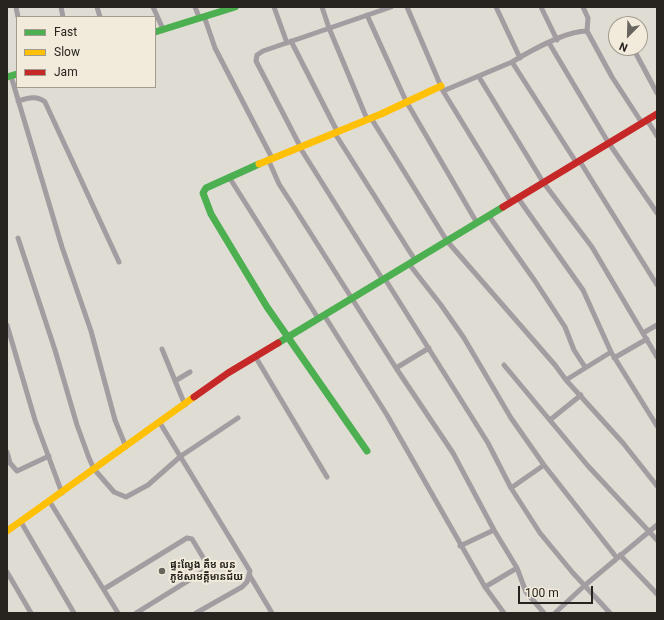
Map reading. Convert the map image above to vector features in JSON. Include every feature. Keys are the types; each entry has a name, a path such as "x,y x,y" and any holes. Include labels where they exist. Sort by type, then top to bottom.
{"street":[{"path":"153,7 163,29"},
{"path":"195,7 202,17 215,48 270,158 279,184 396,368 453,453 494,530 517,568 526,592 544,613"},
{"path":"156,32 235,7"},
{"path":"274,7 289,42 335,131 412,262 464,338 511,418 544,465 619,556 657,594"},
{"path":"322,7 329,28 369,119 447,241 555,365 566,380 623,443 657,486"},
{"path":"391,7 259,53 256,62 300,146 488,443 511,488 540,532 584,586 610,613"},
{"path":"407,7 442,88 511,202"},
{"path":"496,7 520,58"},
{"path":"541,7 557,40"},
{"path":"583,7 588,18 587,30 612,77 657,136"},
{"path":"366,15 406,101 477,223"},
{"path":"367,451 267,307 211,214 203,194 206,188 270,158 335,131 369,119 406,101 479,77 549,43 580,31 587,30"},
{"path":"549,43 608,142 657,213"},
{"path":"637,56 657,93"},
{"path":"512,62 578,161 657,285"},
{"path":"12,76 18,101 62,247 91,332 115,420 126,447"},
{"path":"479,77 543,182 592,247 657,357"},
{"path":"18,101 33,97 41,98 45,102 120,262"},
{"path":"7,531 255,356 477,223 608,142 657,114"},
{"path":"229,177 387,415 460,546 485,587 504,613"},
{"path":"518,198 583,290 614,358 657,426"},
{"path":"488,216 535,281 565,327 574,350 585,367"},
{"path":"18,238 55,350 77,426 94,469 114,492 126,497 148,485 181,456 238,418"},
{"path":"7,325 36,420 62,493"},
{"path":"644,333 657,325"},
{"path":"614,358 647,339"},
{"path":"396,368 429,348"},
{"path":"162,349 184,405"},
{"path":"566,380 611,352"},
{"path":"255,356 327,477"},
{"path":"504,364 588,466 657,540"},
{"path":"175,381 190,372"},
{"path":"550,420 581,395"},
{"path":"160,423 248,565 250,576 272,613"},
{"path":"7,452 10,463 17,471 49,456"},
{"path":"511,488 544,465"},
{"path":"50,502 118,613"},
{"path":"21,522 74,613"},
{"path":"555,613 619,556 657,526"},
{"path":"460,546 494,530"},
{"path":"104,589 187,538 192,539 208,564 207,569 136,613"},
{"path":"485,587 517,568"},
{"path":"7,572 31,613"},
{"path":"196,613 242,587 250,576"}],"traffic: fast":[{"path":"156,32 235,7"},
{"path":"7,77 16,74"},
{"path":"259,164 206,188 203,193 211,214 267,307 367,451"},
{"path":"278,343 503,207"}],"traffic: slow":[{"path":"259,164 381,114 441,86"},
{"path":"7,531 194,397"}],"traffic: jam":[{"path":"503,207 657,114"},
{"path":"194,397 228,373 278,343"}],"place":[{"name":"ផ្ទះល្វែង គឹម លន ភូមិសាមគ្គីមានជ័យ","path":"162,571"}]}
